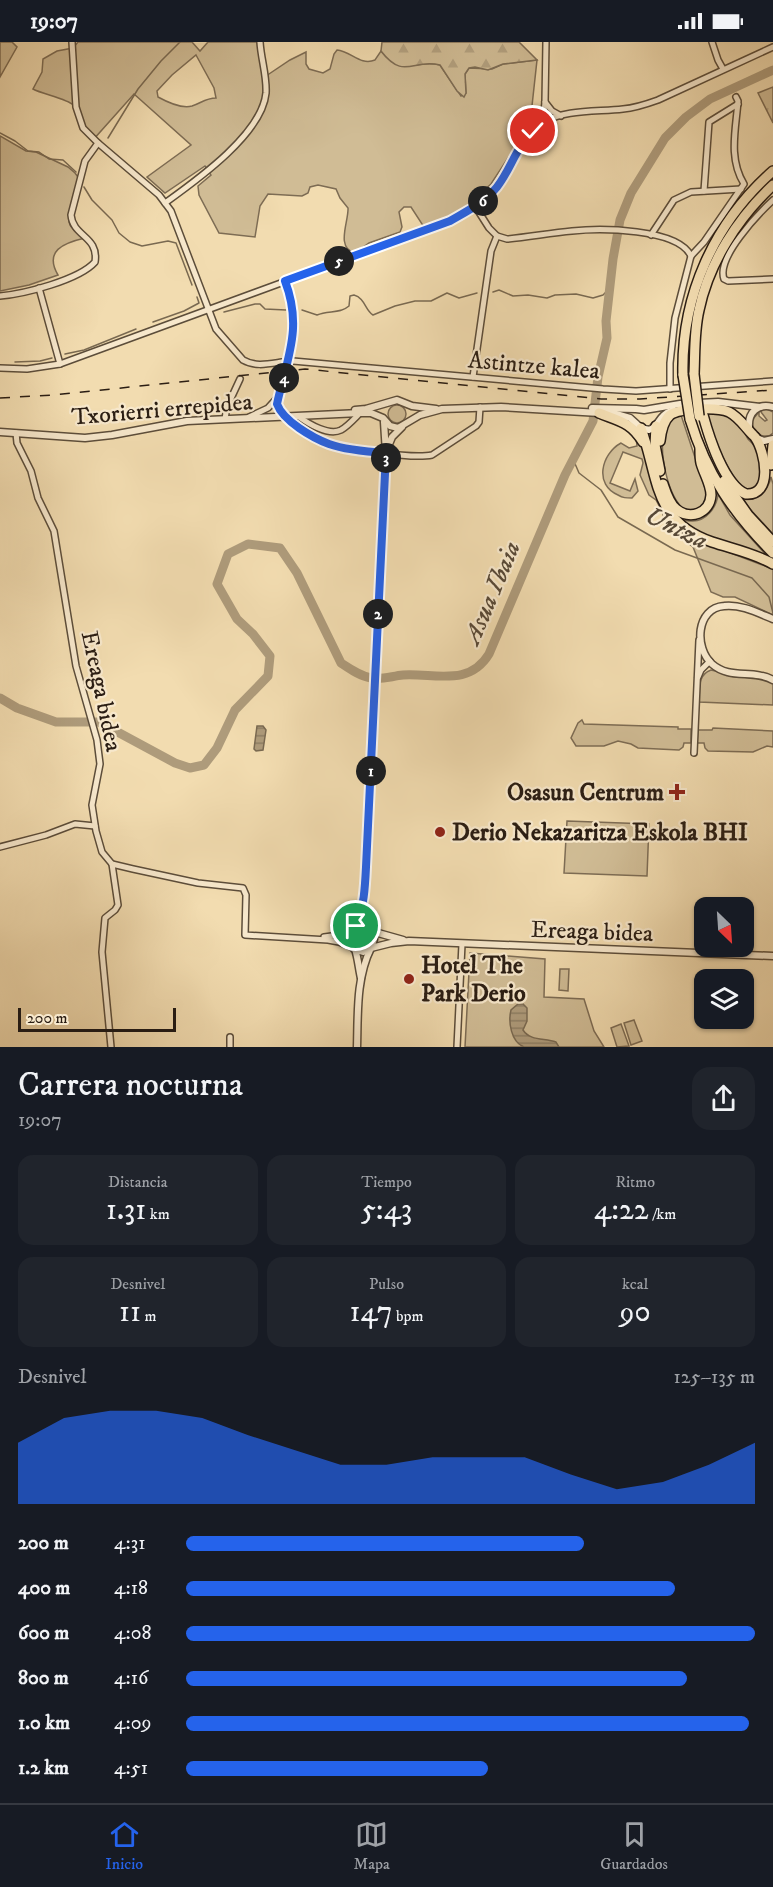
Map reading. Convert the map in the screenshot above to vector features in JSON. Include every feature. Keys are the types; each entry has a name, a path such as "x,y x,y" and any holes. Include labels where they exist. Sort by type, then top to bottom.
{"highway":[{"path":"773,171 736,209 701,269 688,313 683,375 697,417 726,484 748,515 773,542"},
{"path":"657,423 655,445 658,461 664,488 673,506 682,513 694,515 705,510 711,496 701,464 697,417 694,374 698,319 706,284 734,230 745,214 773,185"},
{"path":"658,461 662,428 668,417 679,411 707,409 728,412 740,420 752,433 765,453 768,479 759,491 746,494 738,489 726,472 697,417"},
{"path":"599,411 630,426 648,450"},
{"path":"640,427 662,500 667,511 680,525 698,536 752,554 773,564"},
{"path":"773,444 771,465 773,476"},
{"path":"700,449 727,500 773,553"}],"street":[{"path":"72,42 76,107 83,128 165,202 175,219 218,332 227,343 243,360 253,365 282,362"},
{"path":"165,202 214,167 257,119 266,87 260,42"},
{"path":"543,123 546,42"},
{"path":"712,42 723,69"},
{"path":"0,368 27,369 60,364 450,221 475,206 496,188 525,140 543,123 561,116 642,106 773,47"},
{"path":"670,388 675,318 691,256 704,242 744,184 737,171 734,150 737,100 709,123 704,191"},
{"path":"545,102 552,111 561,116"},
{"path":"0,296 59,282 90,267 95,262 96,254 92,243 73,224 71,215 85,161 98,143"},
{"path":"651,235 674,200 691,192 741,189"},
{"path":"773,200 747,228 725,263 722,276 728,281 773,279"},
{"path":"475,206 489,228 497,236 507,239 574,230 627,231 682,244 691,256"},
{"path":"473,377 491,251 497,236"},
{"path":"285,281 293,310 293,340 277,404 279,410 309,424 337,432 344,429 360,413"},
{"path":"39,288 60,364"},
{"name":"Astintze kalea","path":"293,361 592,389 636,391 773,381"},
{"path":"225,419 227,407 240,379"},
{"path":"244,418 268,408 279,396"},
{"name":"Txorierri errepidea","path":"292,416 302,413 366,409 398,400 419,407 442,409 480,407 599,411 646,410 680,404 718,402 772,406"},
{"path":"386,453 392,437 409,420 410,413 404,402"},
{"path":"361,978 350,940 364,900 386,453 384,409 388,403"},
{"path":"752,433 749,420 751,413 760,406"},
{"path":"292,416 307,432 330,444 386,453 424,456 432,455 476,426 479,422 480,407"},
{"path":"657,423 655,412 646,410 638,416 637,421 640,427 649,430 657,423 665,413 676,409 725,408 740,415 752,433 764,441 773,439"},
{"name":"Txorierri errepidea","path":"0,432 91,437 180,422 360,413 371,413 384,419 390,426 403,426 420,415 442,409"},
{"name":"Txorierri errepidea","path":"599,411 625,416 640,427"},
{"name":"Ereaga bidea","path":"16,433 17,443 31,471 38,498 54,531 76,666 95,730 100,759 92,805 102,852 112,864 118,905 105,918 102,952 111,1047"},
{"path":"694,753 699,635 703,621 713,610 721,606 737,606 773,619"},
{"path":"699,635 701,646 710,661 720,669 729,673 762,675 773,680"},
{"path":"697,684 701,670 710,661"},
{"path":"0,847 46,835 75,824 95,826"},
{"path":"112,864 198,883 243,888 246,895 245,935 339,942 363,952 391,943 409,941"},
{"path":"357,1047 361,978 365,960 374,939 364,900"},
{"path":"304,938 330,937 363,927 409,941"},
{"name":"Ereaga bidea","path":"409,941 773,956"},
{"path":"457,1047 462,944"},
{"path":"230,1037 230,1047"}],"green space":[{"path":"0,42 12,42 17,47 0,77"},
{"path":"78,42 192,42 200,51 208,42 258,42 262,74 266,76 306,52 306,64 309,69 323,73 330,69 337,50 365,61 375,60 381,51 388,59 402,65 440,65 461,96 466,93 465,74 469,68 492,69 503,64 537,60 530,124 491,184 456,215 431,226 422,224 411,207 404,207 399,212 402,227 400,232 369,243 355,253 349,250 344,240 348,208 336,189 318,185 310,187 308,193 302,196 268,194 260,206 255,237 219,233 199,195 198,186 211,175 205,166 165,193 147,177 191,145 134,94 93,140 94,143 73,105 33,89 42,72 43,59 57,51 73,48","holes":["196,55 214,88 216,98 188,107 158,97 157,91"]},
{"path":"382,42 519,42 537,60 503,64 488,70 469,68 465,74 466,93 464,97 457,91 440,65 423,64 403,67 396,65 381,51"},
{"path":"773,87 773,123 758,93"},
{"path":"0,136 26,151 36,152 68,167 75,173 81,181 72,203 69,221 72,229 85,238 58,249 53,260 58,275 29,285 0,291"},
{"path":"397,405 403,408 406,414 403,420 397,423 391,420 388,414 391,408"},
{"path":"767,409 773,412 773,433 769,436 762,436 753,429 752,420 759,412 759,416 767,420 761,410"},
{"path":"715,412 724,414 739,423 748,439 758,449 764,469 756,489 744,490 726,463 706,414"},
{"path":"681,415 707,494 703,506 693,511 684,510 678,503 669,483 663,460 663,439 666,428 672,417"},
{"path":"635,429 639,432 669,517 679,529 702,542 773,569 773,615 735,597 723,597 711,592 693,547 674,533 665,522 656,500 649,495 640,475 642,459 623,452 610,483 630,491 635,479 638,491 632,498 625,498 610,490 603,477 605,462 614,448 621,443 629,448 637,446"},
{"path":"771,477 773,534 743,499 753,499 761,494"},
{"path":"718,494 730,515 768,557 702,535 681,520 696,521 706,516 713,509"},
{"path":"711,670 732,676 759,678 773,683 773,705 699,702 701,679"},
{"path":"582,720 584,724 691,729 691,743 684,743 679,750 638,748 618,741 604,746 576,746 571,738 578,723"},
{"path":"713,728 773,731 773,747 767,746 753,752 708,751 704,743 697,743 698,730 712,730"},
{"path":"567,821 649,824 647,876 564,873"},
{"path":"359,932 365,932 370,940 368,946 359,948 354,943 354,937"},
{"path":"470,953 545,959 544,997 584,999 594,1031 604,1047 465,1047"},
{"path":"560,969 569,969 568,991 559,990"},
{"path":"634,1020 642,1041 631,1045 624,1023"},
{"path":"621,1024 629,1046 617,1047 611,1028"}],"shaded area":[{"path":"257,726 263,726 266,730 263,750 256,751 254,749"},
{"path":"518,1004 523,1004 527,1008 527,1021 523,1030 526,1034 533,1038 556,1042 559,1047 524,1047 516,1041 511,1031 510,1015 511,1010"}],"waterway":[{"path":"108,138 138,89 180,42"},
{"name":"Asua Ibaia","path":"0,698 17,708 56,722 99,722 175,763 190,768 204,765 217,748 235,710 268,676 270,656 253,634 237,619 217,584 228,554 248,544 280,548 297,573 341,663 355,672 375,678 403,675 451,676 472,671 481,664 489,654 565,475 593,421 598,377 607,338 606,321 613,259 620,220 631,193 665,138 686,117 710,99 773,70"},
{"path":"0,133 28,151 39,152 49,159 63,160 76,172"},
{"path":"84,187 92,200 112,220 119,233 130,242 142,246 168,241 176,243 192,285"},
{"path":"493,292 499,290 513,296 528,295 547,298 555,295 576,294 593,298 603,295 610,288"},
{"path":"302,310 317,315 342,310 349,306 350,296 354,295 373,315 415,301 431,301 447,293 459,298 477,293"},
{"path":"153,322 199,303 197,297"},
{"path":"224,312 255,304 260,304 265,309 286,310"},
{"path":"65,354 84,350 136,329"},
{"path":"15,362 52,358"},
{"name":"Untza","path":"573,459 579,473 601,490 618,517 675,550 752,578 769,597 773,613"}],"railway":[{"path":"0,398 53,395 305,369 601,399 640,399 773,390"}],"place":[{"name":"Osasun Centrum","path":"677,792"},
{"name":"Derio Nekazaritza Eskola BHI","path":"440,832"},
{"name":"Hotel The Park Derio","path":"409,979"}],"route":[{"path":"356,926 364,900 386,453 330,444 293,423 279,410 277,404 294,330 291,299 285,281 450,221 475,206 496,188 516,153 533,131"}]}
